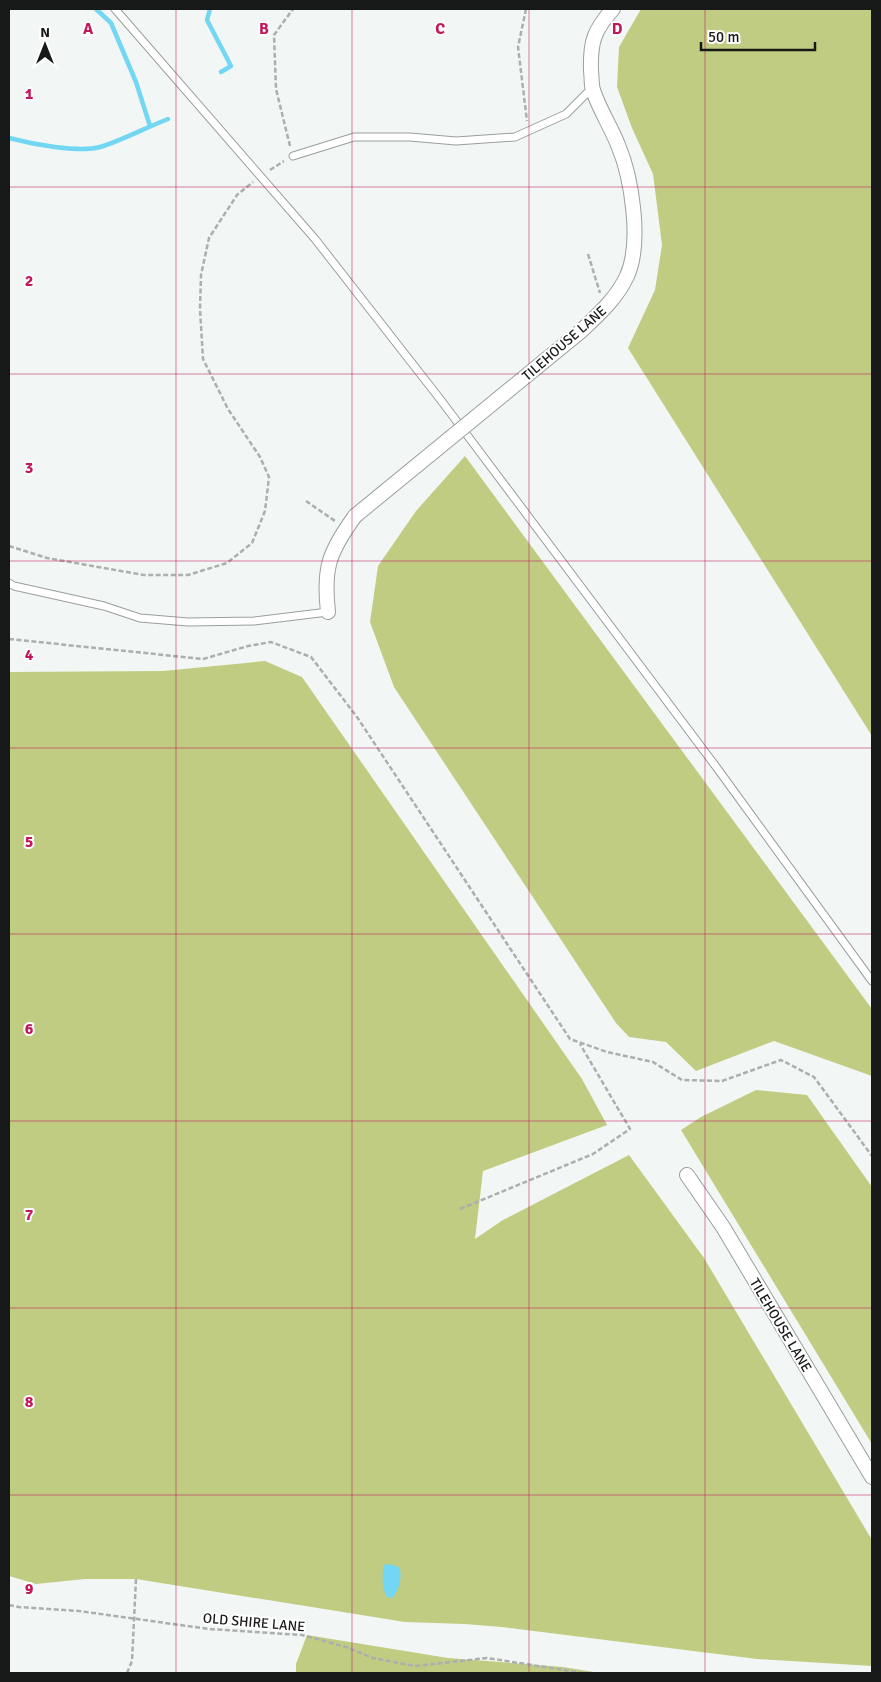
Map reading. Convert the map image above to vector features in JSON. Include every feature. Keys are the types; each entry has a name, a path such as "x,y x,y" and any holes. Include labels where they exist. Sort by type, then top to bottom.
{"street":[{"name":"TILEHOUSE LANE","path":"328,612 325,586 330,557 355,516 580,331 605,308 626,277 632,261 634,244 633,198 619,147 592,88 590,52 596,32 613,9"},
{"name":"TILEHOUSE LANE","path":"688,1175 723,1228 872,1477"}],"lane":[{"path":"114,9 315,239 440,400 717,768 872,981"},
{"path":"293,156 354,137 410,137 456,141 516,137 566,114 592,88"},
{"path":"9,583 23,588 104,606 140,618 178,621 254,621 328,612"}],"path":[{"path":"9,546 47,558 144,575 188,575 226,563 252,543 265,510 269,477 260,457 228,409 203,359 201,275 209,238 237,195 260,176 293,156 276,89 274,35 293,9"},
{"path":"526,9 518,47 528,131"},
{"path":"588,254 605,308"},
{"path":"306,501 346,528"},
{"path":"9,639 203,659 248,646 271,642 311,657 358,717 570,1039 607,1052 654,1062 682,1080 722,1081 781,1060 814,1077 872,1156"},
{"path":"460,1208 593,1154 630,1129 580,1042"},
{"path":"127,1673 132,1661 136,1579"},
{"name":"OLD SHIRE LANE","path":"9,1605 209,1629 302,1635 346,1647 373,1658 415,1666 487,1658 583,1673"}],"green space":[{"path":"641,9 872,9 872,736 628,348 655,290 662,245 653,174 632,128 617,87 619,47"},
{"path":"465,456 872,1009 872,1076 774,1041 696,1071 666,1042 629,1037 616,1023 394,687 370,622 378,566 416,511"},
{"path":"265,661 302,677 582,1079 607,1125 483,1171 475,1239 503,1220 629,1155 704,1258 872,1540 872,1666 757,1659 502,1627 405,1622 136,1579 85,1579 36,1584 9,1576 9,672 163,671"},
{"path":"756,1090 807,1095 872,1187 872,1444 681,1130 701,1117"},
{"path":"307,1635 448,1658 563,1667 600,1673 296,1673 296,1664"}],"water":[{"path":"389,1564 399,1567 401,1574 398,1588 392,1598 387,1597 383,1582 383,1565"}],"waterway":[{"path":"96,9 111,23 136,82 150,126"},
{"path":"210,9 207,20 231,66 221,72"},
{"path":"9,138 55,147 91,149 117,141 168,119"}]}
